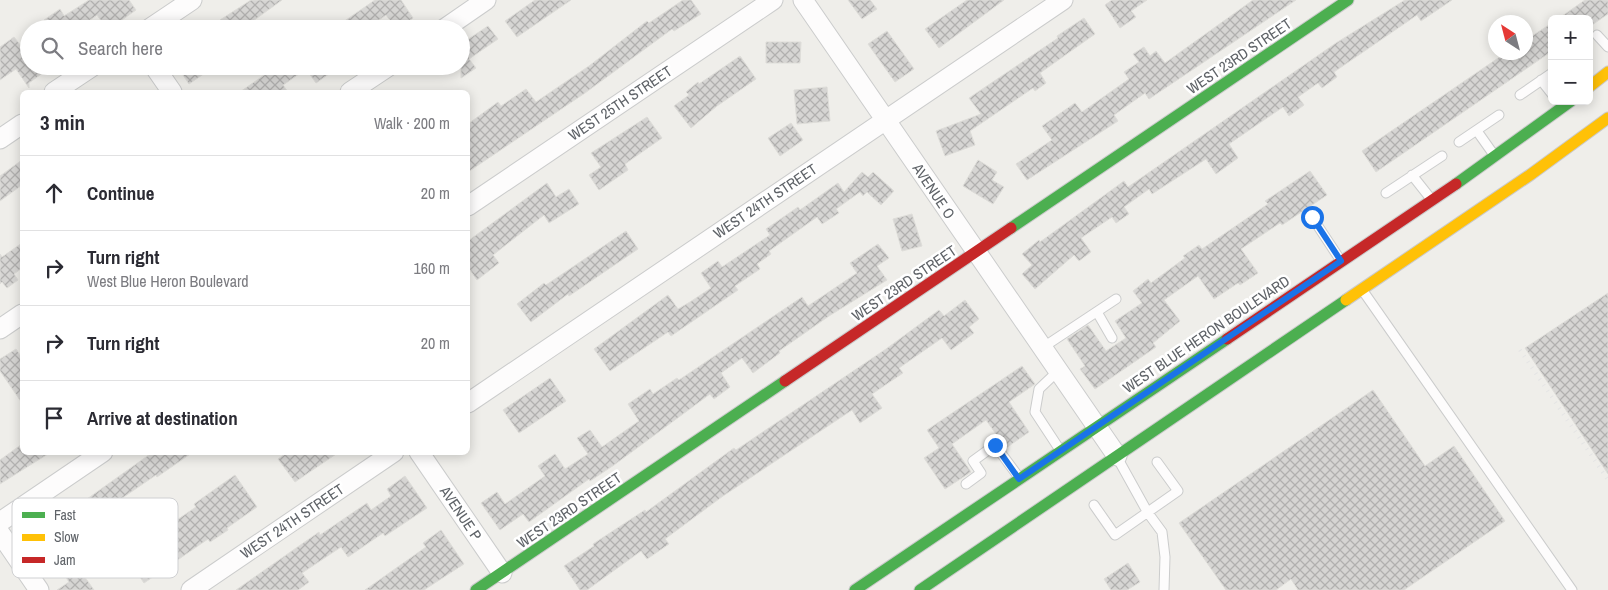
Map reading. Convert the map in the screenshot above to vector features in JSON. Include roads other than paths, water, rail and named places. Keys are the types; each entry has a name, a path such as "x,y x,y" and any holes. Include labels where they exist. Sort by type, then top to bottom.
{"main road":[{"name":"WEST 23RD STREET","path":"476,590 1348,0"},
{"path":"1593,84 1608,72"},
{"name":"WEST BLUE HERON BOULEVARD","path":"855,590 1496,156 1563,105"},
{"path":"920,590 1530,175 1608,118"}],"street":[{"path":"162,20 192,0"},
{"path":"177,20 206,0"},
{"path":"457,20 486,0"},
{"name":"WEST 25TH STREET","path":"470,205 773,0"},
{"name":"AVENUE O","path":"803,0 1117,456"},
{"name":"WEST 24TH STREET","path":"470,402 1063,0"},
{"path":"57,90 80,75"},
{"path":"72,90 94,75"},
{"path":"160,75 171,90"},
{"path":"353,90 375,75"},
{"path":"0,129 20,115"},
{"path":"0,139 20,125"},
{"path":"0,329 20,315"},
{"path":"35,498 99,455"},
{"name":"WEST 24TH STREET","path":"191,590 390,455"},
{"name":"AVENUE P","path":"421,455 502,573"},
{"path":"0,522 12,514"},
{"path":"0,533 12,551"},
{"path":"31,578 39,590"}],"lane":[{"path":"1597,34 1608,47"},
{"path":"1520,95 1548,76"},
{"path":"1541,80 1548,89"},
{"path":"1459,142 1499,115"},
{"path":"1477,131 1496,156"},
{"path":"1386,193 1442,156"},
{"path":"1412,175 1431,200"},
{"path":"1312,217 1341,261"},
{"path":"1362,289 1572,590"},
{"path":"1042,348 1116,300"},
{"path":"1097,312 1112,338"},
{"path":"1058,370 1039,389 1035,412 1060,451"},
{"path":"966,484 981,473 973,461 995,445 1019,479"},
{"path":"1117,456 1148,513 1162,532 1165,557 1164,590"},
{"path":"1094,505 1115,535 1148,513 1178,491 1157,462"}],"railway":[{"path":"1520,350 1608,480"}]}
